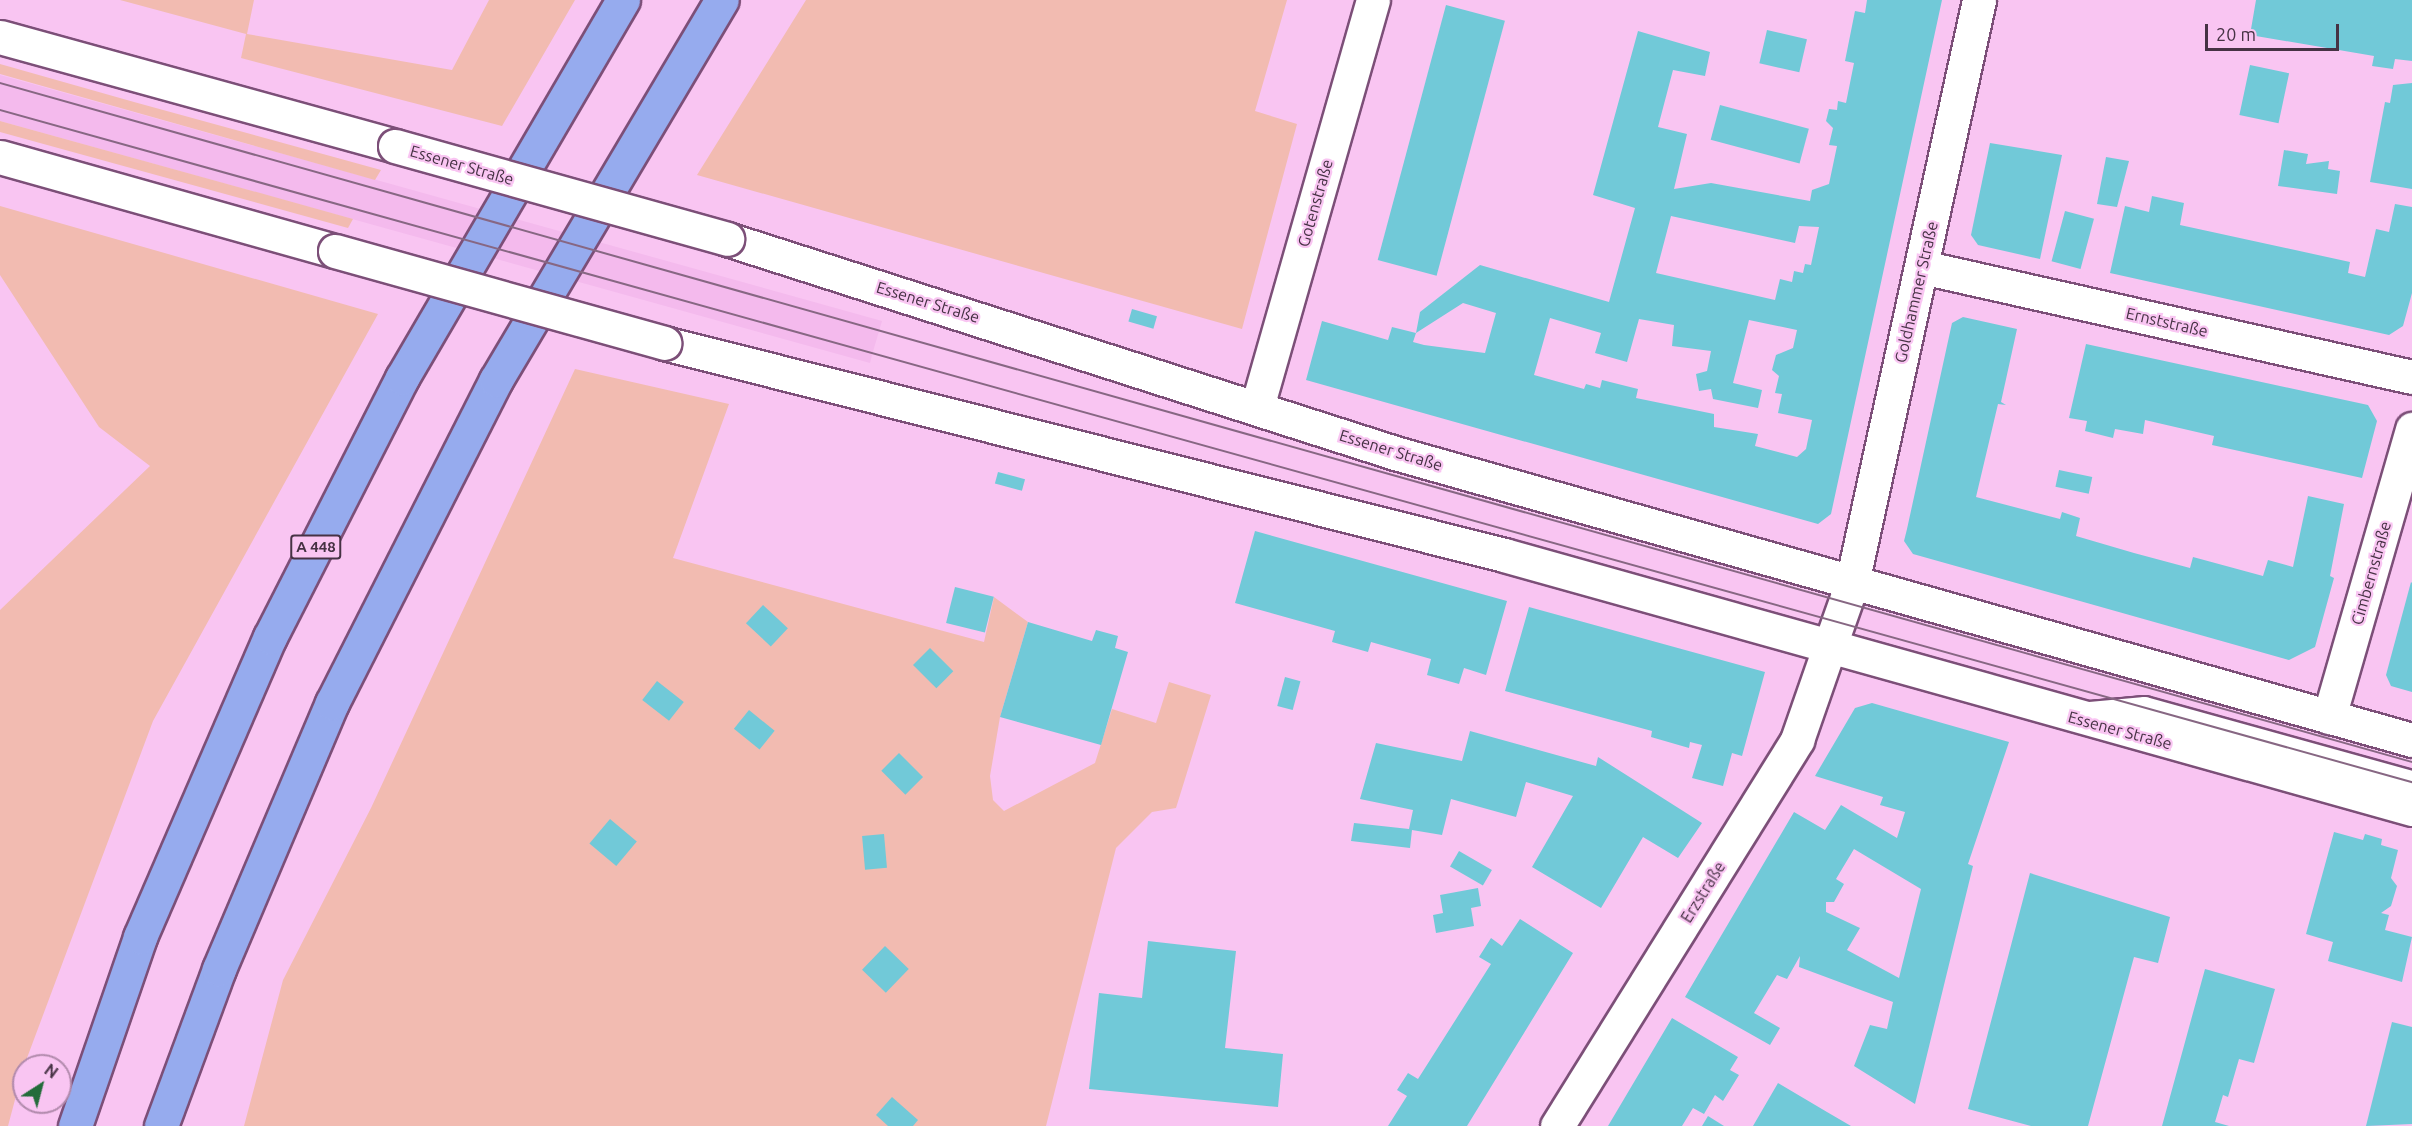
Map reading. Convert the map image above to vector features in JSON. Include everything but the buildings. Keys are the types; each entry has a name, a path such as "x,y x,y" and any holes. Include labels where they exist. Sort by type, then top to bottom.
{"highway":[{"name":"A 448","path":"75,1126 141,937 270,637 402,378 623,0"},
{"path":"161,1126 219,969 332,703 496,380 722,0"}],"main road":[{"name":"Gotenstraße","path":"1257,407 1373,0"},
{"name":"Goldhammer Straße","path":"1852,583 1923,267 1979,0"},
{"name":"Essener Straße","path":"0,37 727,240 1257,407 1395,453 2412,740"},
{"name":"Essener Straße","path":"0,157 664,343 1235,484 2412,809"},
{"name":"Ernststraße","path":"1923,267 2412,377"},
{"name":"Cimbernstraße","path":"2329,717 2412,429"},
{"path":"1829,648 1852,583"},
{"name":"Erzstraße","path":"1557,1126 1797,740 1829,648"}],"lane":[{"path":"2065,715 2145,708 2412,782"}],"shaded area":[{"path":"120,0 254,0 247,34 452,70 489,0 575,0 502,126 241,58 246,34"},
{"path":"806,0 1287,0 1255,111 1297,124 1242,329 697,175"},
{"path":"0,64 381,170 375,180 0,74"},
{"path":"0,75 882,321 870,363 0,121"},
{"path":"0,121 353,219 348,228 0,132"},
{"path":"0,206 378,314 153,721 28,1054 12,1054 12,1111 8,1126 0,1126 0,610 150,466 99,427 0,275"},
{"path":"575,369 729,404 673,558 984,642 994,597 1028,622 1000,717 990,776 993,800 1004,811 1095,763 1112,709 1156,723 1169,682 1211,695 1176,808 1152,812 1116,848 1046,1126 244,1126 283,980 371,808"}],"tram line":[{"path":"0,83 2412,762"},
{"path":"0,110 2412,782"}]}
